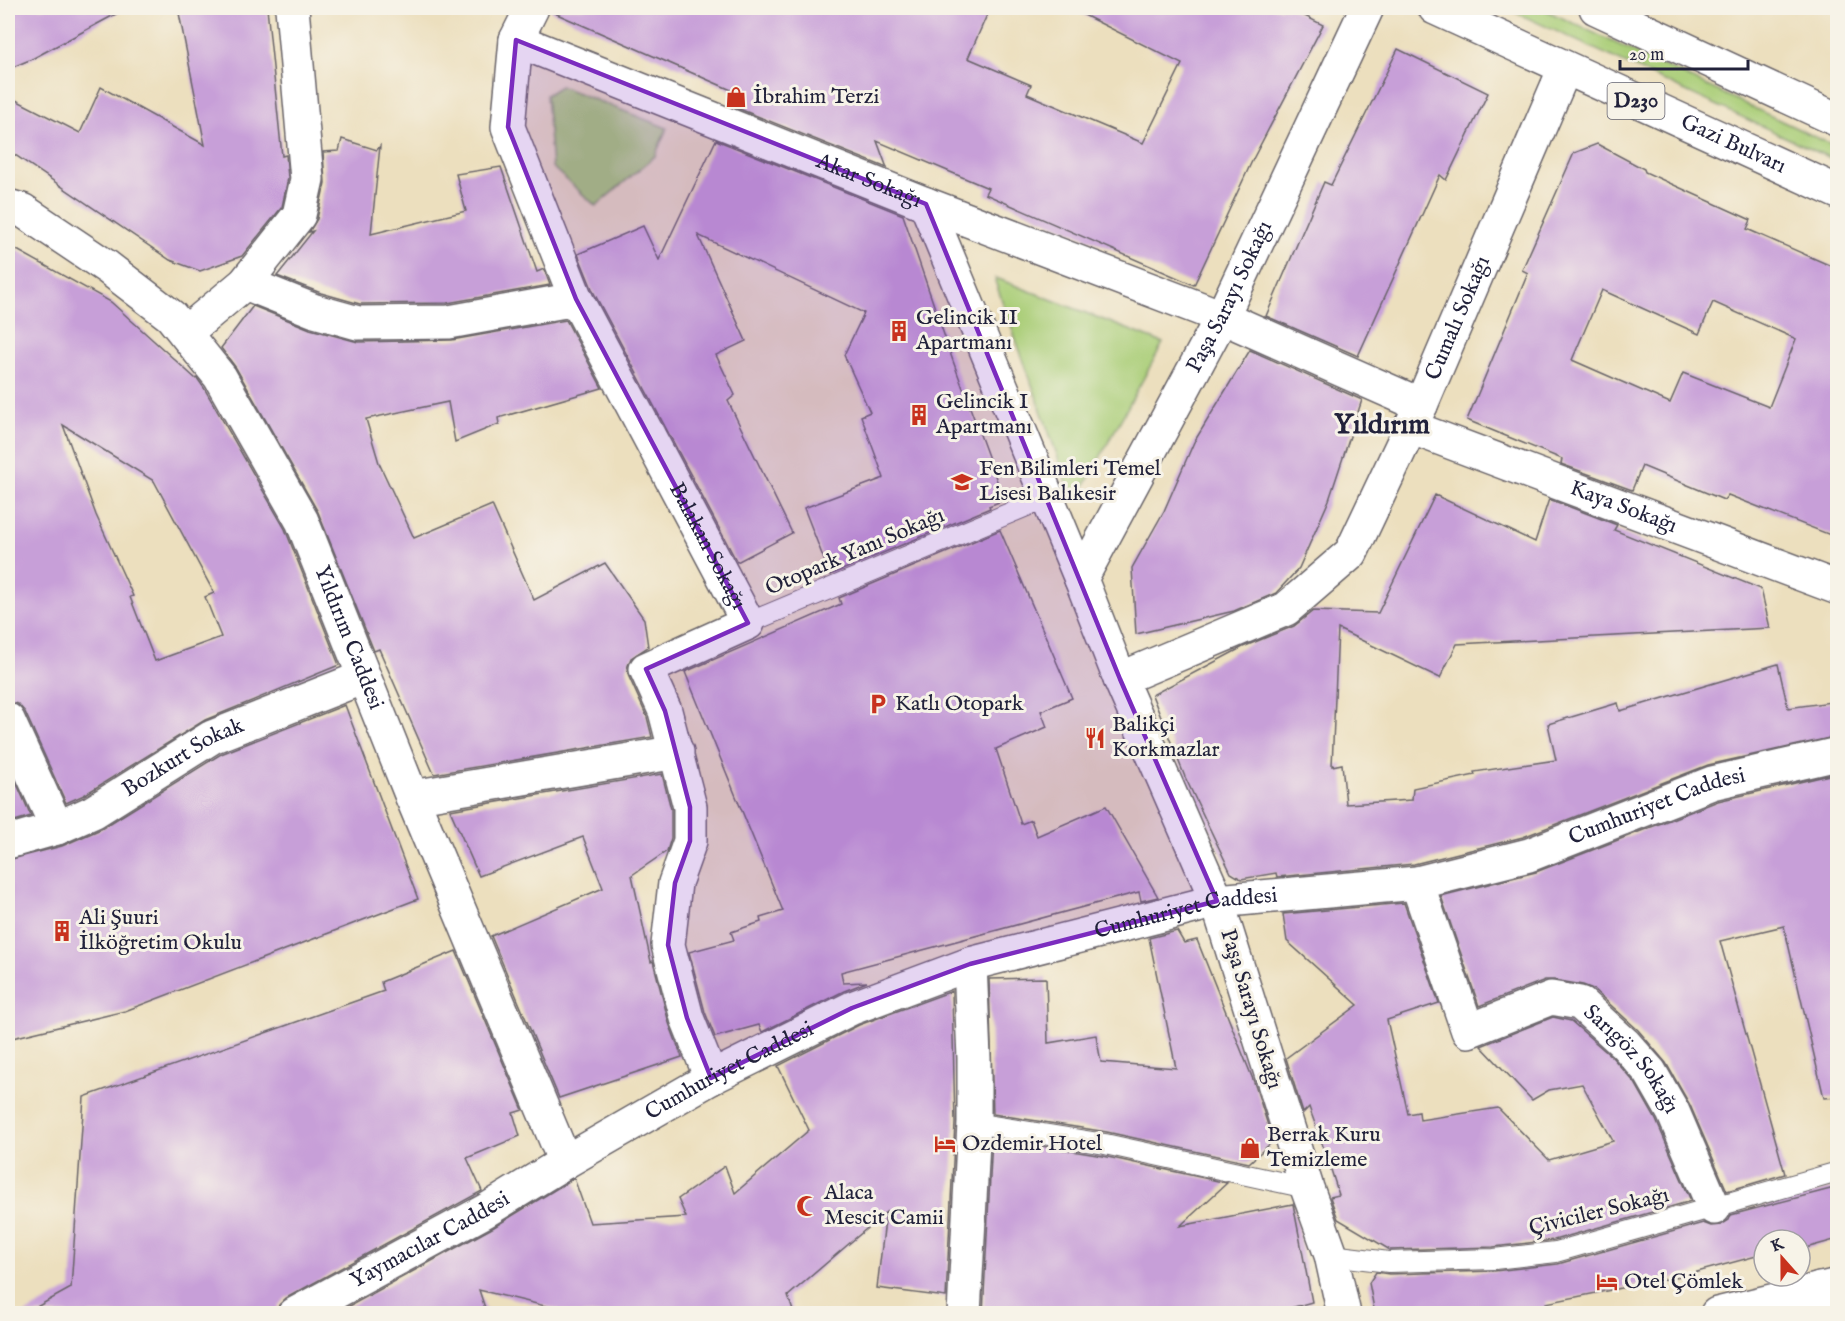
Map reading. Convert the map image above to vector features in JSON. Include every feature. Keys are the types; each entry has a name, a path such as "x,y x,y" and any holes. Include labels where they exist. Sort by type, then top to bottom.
{"main road":[{"path":"185,333 245,283 299,215 307,179 292,8"},
{"name":"Balakan Sokağı","path":"532,8 516,40 508,128 576,299 748,623 646,669 665,711 690,807 690,841 675,883 668,945 687,1018 711,1078"},
{"name":"Paşa Sarayı Sokağı","path":"1081,579 1222,317 1367,8"},
{"name":"Gazi Bulvarı","path":"1435,8 1838,192"},
{"path":"1596,8 1838,120"},
{"name":"Akar Sokağı","path":"516,40 926,204 1222,317 1416,416"},
{"name":"Cumalı Sokağı","path":"1120,679 1286,609 1351,553 1416,416 1565,68"},
{"name":"Paşa Sarayı Sokağı","path":"926,204 1048,497 1120,679 1217,901 1307,1188 1331,1255 1344,1314"},
{"name":"Yıldırım Caddesi","path":"8,206 22,210 107,267 171,316 220,377 302,521 412,797 565,1162"},
{"path":"245,283 315,311 357,323 449,322 576,299"},
{"name":"Kaya Sokağı","path":"1416,416 1838,588"},
{"name":"Bozkurt Sokak","path":"8,842 57,828 93,812 212,737 364,677"},
{"path":"8,720 57,828"},
{"path":"412,797 677,752"},
{"name":"Cumhuriyet Caddesi","path":"565,1162 711,1078 852,1008 970,964 1217,901 1417,883 1529,855 1712,783 1838,754"},
{"name":"Sarıgöz Sokağı","path":"1417,883 1468,1031 1551,998 1580,1003 1625,1044 1650,1072 1673,1112 1714,1208"},
{"path":"964,1314 974,1123 970,964"},
{"name":"Yaymacılar Caddesi","path":"294,1314 485,1211 565,1162"},
{"path":"1717,1314 1830,1296"}],"lane":[{"name":"Otopark Yanı Sokağı","path":"748,623 1048,497"},
{"path":"974,1123 1105,1144 1307,1188"},
{"name":"Çiviciler Sokağı","path":"1331,1255 1389,1262 1494,1259 1556,1252 1838,1172"}],"highlighted area":[{"path":"516,40 926,204 1120,679 1217,901 970,964 852,1008 711,1078 687,1018 668,945 675,883 690,841 690,807 665,711 646,669 748,623 576,299 508,127"}],"green space":[{"path":"1506,8 1541,8 1837,147 1837,161"},
{"path":"560,86 667,128 655,156 596,206 552,167 546,95"},
{"path":"996,278 1163,343 1080,494 1074,496 1071,494 995,281"}],"building":[{"path":"8,8 127,8 32,59 8,69"},
{"path":"178,8 267,8 282,156 286,155 288,178 282,207 242,256 200,271 170,260 8,150 8,96 80,133 101,87 205,145"},
{"path":"551,8 990,8 968,58 1031,85 1027,94 1143,143 1182,64 1070,8 1289,8 1323,25 1253,159 1194,285 985,194 988,188 877,141 887,168 732,106 738,93 550,11"},
{"path":"1398,49 1488,93 1446,180 1440,175 1358,356 1266,316 1324,182 1331,185"},
{"path":"342,139 377,150 380,146 371,234 466,211 456,174 501,167 537,272 544,269 550,285 447,303 360,304 321,293 277,276 313,231 309,232 317,219 325,183 323,152 339,151"},
{"path":"716,140 903,215 1004,500 989,506 990,508 830,575 804,508 884,478 861,416 870,412 844,355 864,313 698,235 746,341 716,355 735,395 728,401 792,533 737,562 593,291 578,254 643,226 659,260"},
{"path":"1597,144 1644,169 1645,172 1751,220 1747,229 1838,269 1838,538 1728,495 1724,500 1642,466 1632,490 1561,464 1562,459 1467,420 1528,273 1522,270 1574,153","holes":["1602,290 1699,334 1713,302 1796,339 1769,407 1683,373 1670,403 1572,360"]},
{"path":"8,245 111,302 197,378 285,529 339,665 205,720 84,795 66,803 25,712 18,704 8,702","holes":["63,425 154,481 214,593 205,597 221,637 155,661 130,597 133,596 96,515"]},
{"path":"253,306 310,329 358,342 452,340 566,320 602,388 498,418 499,424 455,442 448,402 366,419 379,463 414,538 492,505 534,600 605,563 644,619 648,647 631,658 627,668 647,717 652,737 434,774 379,649 374,651 318,512 236,368 221,348"},
{"path":"1250,350 1362,400 1329,500 1299,568 1276,593 1234,611 1136,634 1132,568 1164,511 1194,442"},
{"path":"1435,495 1535,542 1549,499 1617,525 1614,530 1761,589 1770,628 1457,644 1440,678 1338,629 1332,766 1342,764 1346,804 1412,800 1413,788 1475,775 1474,772 1556,760 1548,724 1618,703 1620,711 1778,664 1788,708 1838,701 1838,736 1708,765 1523,837 1414,864 1277,877 1276,873 1241,879 1231,873 1185,777 1152,695 1243,647 1294,626 1313,611 1378,613"},
{"path":"1000,530 1072,698 1041,711 1047,727 996,749 1021,824 1031,820 1037,836 1106,806 1158,897 1141,901 1139,892 841,972 843,983 867,982 762,1032 759,1025 715,1037 705,1012 689,952 734,940 731,932 761,922 760,918 783,911 685,672 841,604 839,598"},
{"path":"345,705 418,899 125,1011 8,1039 8,860 62,846 101,829 221,754"},
{"path":"8,764 31,816 8,823"},
{"path":"1838,773 1838,1097 1824,1098 1784,926 1720,941 1785,1174 1727,1191 1690,1105 1666,1063 1638,1030 1593,989 1583,985 1545,980 1479,1006 1441,896 1536,872 1718,801"},
{"path":"662,774 671,809 671,838 667,851 632,875 651,962 653,961 669,1023 682,1057 559,1098 491,936 603,888 583,837 479,876 450,810"},
{"path":"1404,903 1439,1003 1387,1020 1408,1114 1419,1112 1420,1120 1498,1108 1549,1160 1613,1141 1582,1084 1549,1090 1532,1100 1481,1046 1553,1017 1571,1021 1612,1057 1635,1083 1656,1120 1691,1201 1554,1240 1493,1247 1390,1250 1338,1219 1330,1197 1339,1195 1328,1160 1309,1107 1303,1113 1286,1058 1358,1005 1287,941 1283,914"},
{"path":"1177,931 1184,943 1197,940 1254,1082 1273,1141 1249,1163 1107,1132 993,1114 989,979 1046,978 1048,1043 1096,1035 1101,1062 1176,1068 1149,938"},
{"path":"456,951 523,1110 513,1113 520,1136 467,1158 482,1191 286,1298 279,1305 276,1314 24,1314 71,1288 84,1097 384,991 381,982"},
{"path":"952,991 955,1123 946,1297 877,1288 886,1212 788,1296 794,1314 578,1314 479,1290 487,1314 335,1314 494,1227 574,1178 590,1223 686,1217 678,1199 725,1166 735,1193 809,1130 778,1066 859,1025"},
{"path":"992,1138 1103,1156 1227,1183 1180,1226 1293,1204 1312,1302 1287,1309 1288,1314 983,1314"},
{"path":"1838,1187 1838,1239 1812,1246 1812,1228 1752,1228 1752,1257 1686,1275 1546,1303 1547,1308 1517,1314 1375,1314 1369,1283 1376,1272 1389,1274 1494,1271 1558,1264 1703,1223 1711,1226 1721,1225 1729,1220 1731,1215"}],"place":[{"name":"İbrahim Terzi","path":"736,97"},
{"name":"Gelincik II Apartmanı","path":"899,331"},
{"name":"Gelincik I Apartmanı","path":"919,415"},
{"name":"Fen Bilimleri Temel Lisesi Balıkesir","path":"962,482"},
{"name":"Katlı Otopark","path":"878,704"},
{"name":"Balikçi Korkmazlar","path":"1095,738"},
{"name":"Ali Şuuri İlköğretim Okulu","path":"62,931"},
{"name":"Ozdemir Hotel","path":"945,1144"},
{"name":"Berrak Kuru Temizleme","path":"1250,1148"},
{"name":"Alaca Mescit Camii","path":"807,1206"},
{"name":"Otel Çömlek","path":"1607,1282"}],"district":[{"name":"Yıldırım","path":"1382,425"}]}
